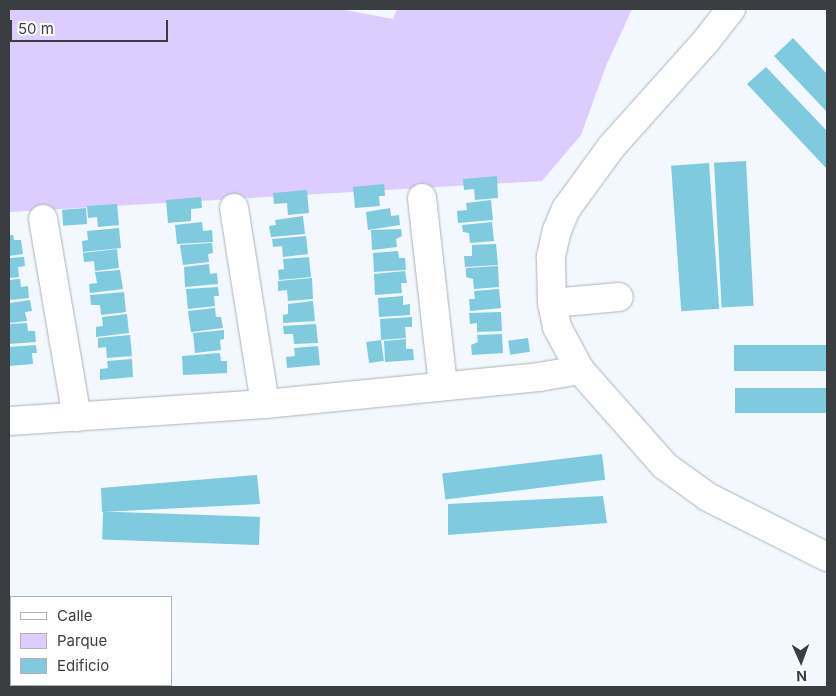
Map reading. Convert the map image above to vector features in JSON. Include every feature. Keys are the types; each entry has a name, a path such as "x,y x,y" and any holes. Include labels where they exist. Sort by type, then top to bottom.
{"street":[{"path":"728,10 706,40 612,146 566,209 557,230 551,257 552,303 557,327 580,370 664,466 708,497 827,557"},
{"path":"422,198 444,386"},
{"path":"234,208 265,404"},
{"path":"43,219 77,417"},
{"path":"552,303 619,297"},
{"path":"9,421 265,404 539,378 580,370"}],"green space":[{"path":"9,9 340,9 393,19 397,9 632,9 606,66 581,135 542,181 9,212"}],"building":[{"path":"793,38 827,74 827,112 774,56"},
{"path":"766,67 827,131 827,169 747,84"},
{"path":"746,161 754,306 722,307 714,163"},
{"path":"709,163 719,309 681,311 671,166"},
{"path":"497,176 498,198 475,200 474,189 464,190 463,179"},
{"path":"384,184 385,196 379,196 380,206 355,208 353,187"},
{"path":"307,190 309,213 288,215 287,203 274,204 273,193"},
{"path":"201,197 202,208 191,209 191,221 168,223 166,200"},
{"path":"491,200 493,220 458,223 457,211 467,210 466,203"},
{"path":"117,204 119,225 98,227 97,217 88,218 87,206"},
{"path":"86,208 87,224 63,226 62,210"},
{"path":"390,208 391,216 399,215 400,225 368,230 366,212"},
{"path":"303,216 305,234 271,237 269,226 276,225 275,220"},
{"path":"202,222 203,231 212,230 213,242 177,244 175,225"},
{"path":"492,222 494,241 470,243 469,233 463,232 462,225"},
{"path":"119,228 121,248 83,252 82,241 88,240 87,231"},
{"path":"401,229 402,236 396,239 397,247 372,250 371,230"},
{"path":"9,235 13,235 14,240 21,240 23,254 9,256"},
{"path":"306,236 308,254 283,257 282,246 273,247 272,239"},
{"path":"212,243 213,253 208,254 209,262 183,265 180,245"},
{"path":"496,244 498,265 465,267 464,256 472,256 472,245"},
{"path":"117,249 119,268 95,271 94,261 84,262 83,253"},
{"path":"398,251 399,258 405,258 406,270 374,272 373,253"},
{"path":"24,257 25,266 18,267 19,277 9,278 9,258"},
{"path":"309,257 311,277 279,280 278,270 284,269 283,259"},
{"path":"209,264 210,274 217,273 218,284 185,287 184,267"},
{"path":"498,266 499,287 474,289 473,279 466,277 466,268"},
{"path":"120,270 123,289 90,293 89,284 97,283 95,272"},
{"path":"405,271 407,283 401,283 402,293 375,295 374,274"},
{"path":"312,278 313,299 288,301 287,290 278,291 278,281"},
{"path":"20,279 21,287 28,286 29,298 9,300 9,280"},
{"path":"218,287 219,296 214,296 215,306 188,309 186,289"},
{"path":"499,289 501,308 470,311 469,299 475,299 474,291"},
{"path":"124,292 126,312 101,315 100,305 91,305 90,295"},
{"path":"403,296 403,305 410,304 410,315 379,317 378,298"},
{"path":"30,300 32,311 25,312 27,321 9,323 9,303"},
{"path":"313,301 315,321 283,323 283,315 288,314 288,304"},
{"path":"215,308 216,317 221,317 223,328 191,332 188,311"},
{"path":"501,312 502,331 477,332 477,323 470,324 469,313"},
{"path":"127,314 129,333 96,337 96,327 103,326 102,317"},
{"path":"412,317 412,327 405,327 406,338 381,340 380,319"},
{"path":"27,323 28,331 35,331 36,342 9,344 9,324"},
{"path":"316,324 318,343 294,344 293,334 284,334 283,326"},
{"path":"224,330 224,339 220,340 221,350 195,353 193,333"},
{"path":"502,334 503,353 472,355 471,345 478,342 477,335"},
{"path":"130,335 132,356 107,358 106,347 98,348 98,338"},
{"path":"528,338 530,352 510,355 508,341"},
{"path":"406,339 406,349 413,349 414,360 385,362 384,341"},
{"path":"381,340 384,361 369,363 366,342"},
{"path":"36,345 37,353 32,353 33,364 9,366 9,347"},
{"path":"734,345 827,345 827,371 734,371"},
{"path":"318,346 320,365 287,368 286,357 295,356 294,348"},
{"path":"220,353 221,361 227,361 227,373 183,375 182,356"},
{"path":"132,359 133,377 100,380 100,369 108,368 107,361"},
{"path":"735,388 827,388 827,413 735,413"},
{"path":"602,454 605,480 445,499 442,474"},
{"path":"257,475 260,504 102,512 101,488"},
{"path":"603,496 607,523 448,535 448,504"},
{"path":"103,512 260,517 259,545 102,540"}]}
